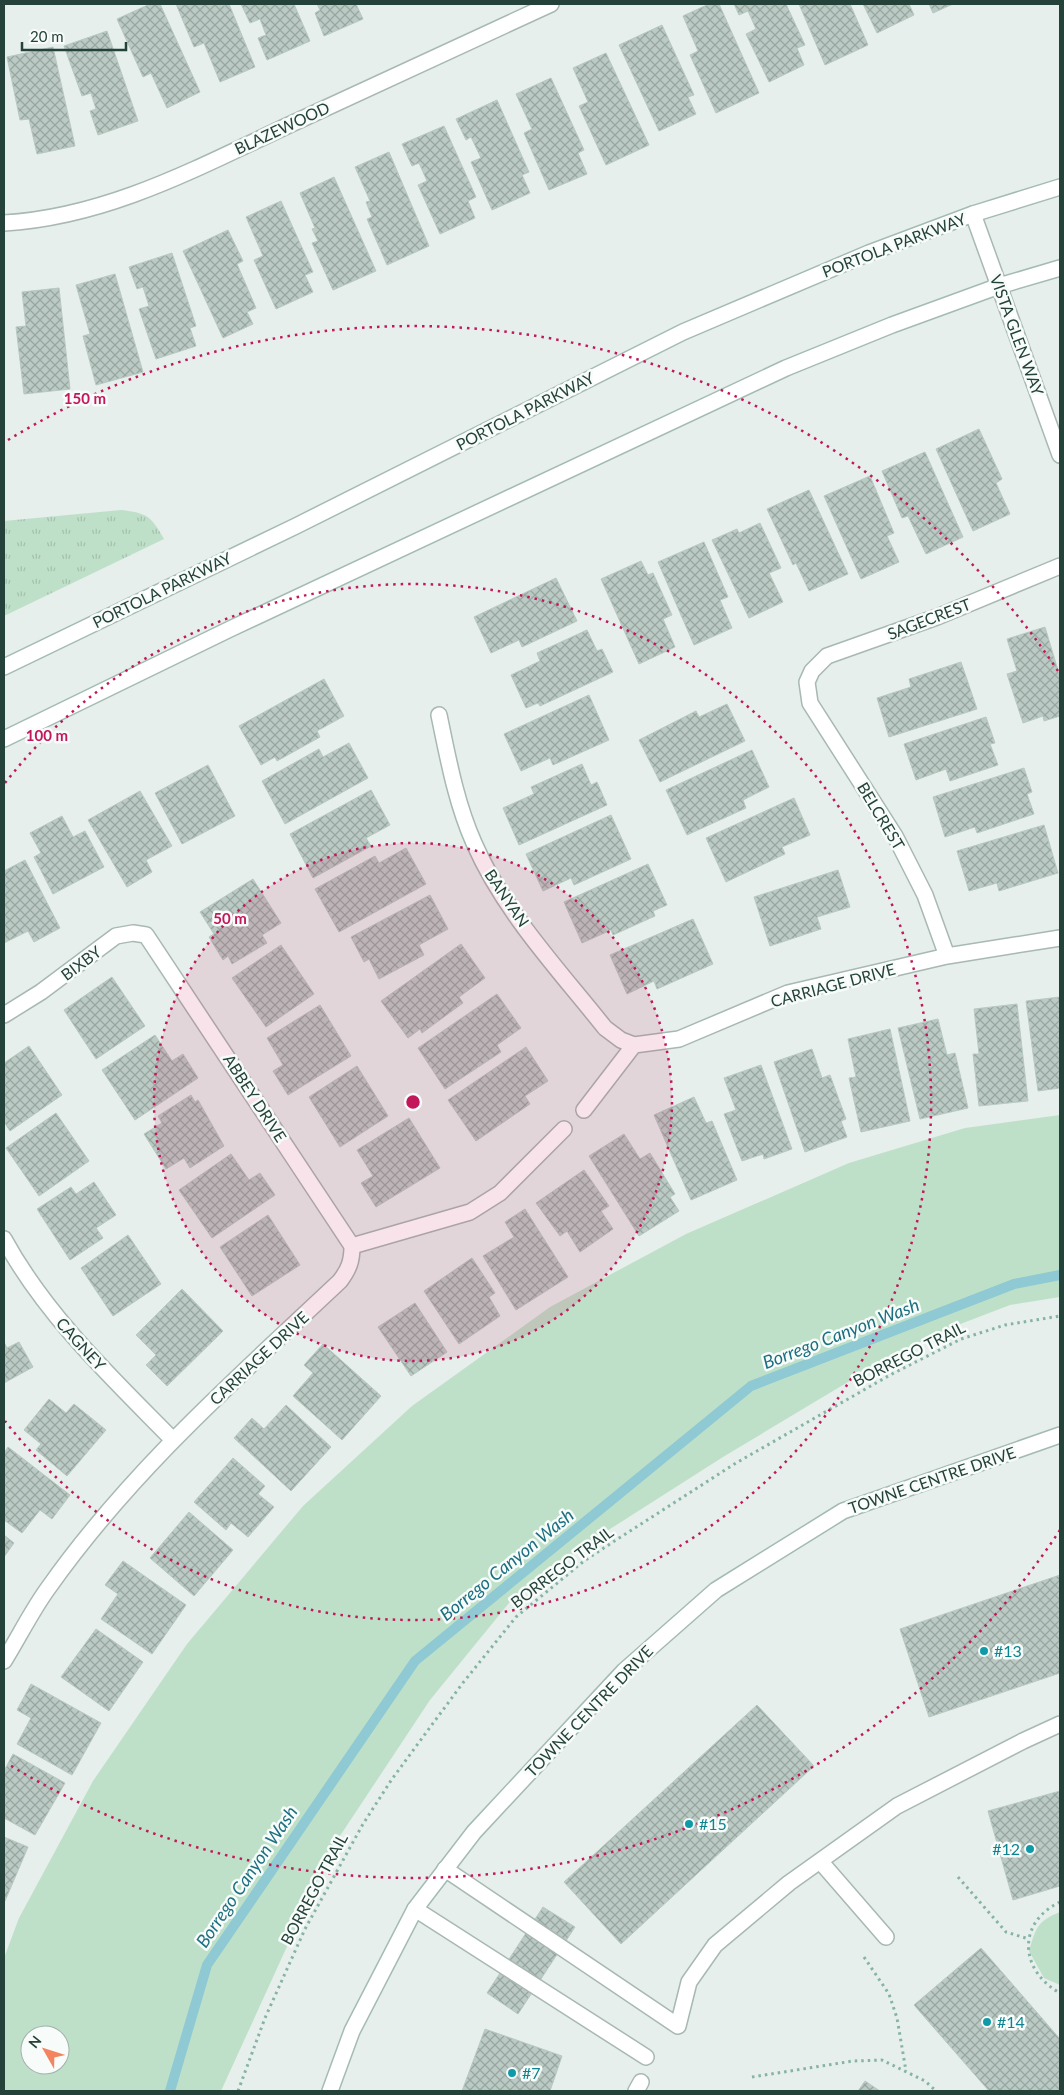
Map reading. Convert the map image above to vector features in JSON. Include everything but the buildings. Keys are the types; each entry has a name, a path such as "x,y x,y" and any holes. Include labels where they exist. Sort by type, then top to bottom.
{"street":[{"name":"BLAZEWOOD","path":"4,223 40,220 106,205 191,171 551,4"},
{"name":"PORTOLA PARKWAY","path":"4,667 296,526 683,332 869,253 973,214 1060,188"},
{"name":"VISTA GLEN WAY","path":"973,214 1060,455"},
{"path":"4,739 230,629 786,368 892,325 999,286 1060,268"},
{"name":"SAGECREST","path":"807,682 812,671 828,656 937,617 1060,566"},
{"name":"BELCREST","path":"807,682 810,704 895,836 925,895 947,956"},
{"name":"BANYAN","path":"439,715 448,761 465,821 474,843 499,890 605,1028 621,1040 634,1045"},
{"name":"BIXBY","path":"4,1015 41,992 116,936 133,933 146,935 157,950"},
{"name":"CARRIAGE DRIVE","path":"634,1045 679,1039 788,993 947,956 1060,938"},
{"name":"ABBEY DRIVE","path":"157,950 352,1246"},
{"path":"584,1110 634,1045"},
{"path":"352,1246 470,1212 500,1193 564,1129"},
{"name":"CAGNEY","path":"4,1239 40,1296 80,1345 172,1439"},
{"name":"CARRIAGE DRIVE","path":"4,1661 48,1588 97,1524 172,1439 340,1281 348,1270 352,1259 352,1246"},
{"name":"TOWNE CENTRE DRIVE","path":"330,2091 352,2031 415,1909 474,1832 624,1671 716,1590 843,1511 1060,1435"},
{"path":"446,1869 678,2026 689,1982 715,1945 789,1883 897,1806 1060,1724"},
{"path":"820,1861 886,1937"},
{"path":"415,1909 646,2057"}],"path":[{"name":"BORREGO TRAIL","path":"238,2091 265,2018 304,1929 363,1824 392,1779 462,1684 516,1617 584,1562 711,1479 890,1375 961,1339 1005,1325 1060,1316"},
{"path":"958,1877 1006,1932 1029,1939"},
{"path":"1060,1902 1046,1911 1038,1920 1029,1939 1028,1958 1044,1983 1060,1993"},
{"path":"864,1957 889,1994 897,2018 906,2071"},
{"path":"752,2077 852,2062 882,2060 925,2081 936,2091"}],"green space":[{"path":"121,510 143,514 152,521 164,539 4,616 4,521"},
{"path":"1060,1115 1060,1297 1010,1305 937,1333 858,1376 723,1457 596,1538 509,1603 430,1700 332,1848 221,2091 4,2091 4,1958 19,1918 93,1781 187,1644 303,1506 412,1406 550,1307 686,1234 849,1163 965,1128"},
{"path":"1060,1912 1060,1985 1044,1978 1029,1951 1038,1926 1052,1915"}],"waterway":[{"name":"Borrego Canyon Wash","path":"170,2091 207,1965 415,1661 751,1386 1014,1284 1060,1275"}],"place":[{"name":"#13","path":"984,1651"},
{"name":"#15","path":"689,1824"},
{"name":"#12","path":"1030,1849"},
{"name":"#14","path":"987,2022"},
{"name":"#7","path":"512,2073"}]}
